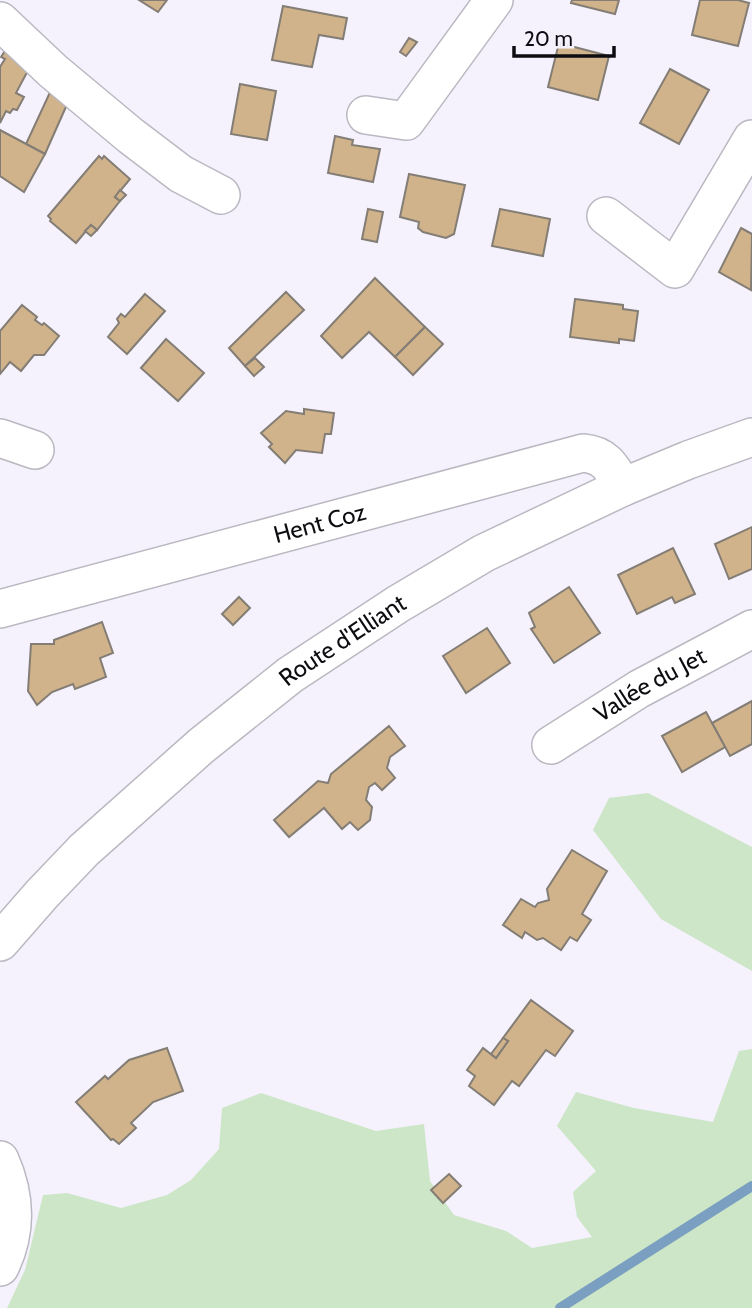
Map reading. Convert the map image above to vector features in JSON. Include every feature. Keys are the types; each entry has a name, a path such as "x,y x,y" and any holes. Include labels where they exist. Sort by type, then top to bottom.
{"street":[{"path":"366,115 406,121 494,0"},
{"path":"0,21 53,71 131,136 181,174 221,195"},
{"path":"606,216 675,269 752,139"},
{"name":"Route d'Elliant","path":"0,942 84,850 191,754 290,675 398,604 484,553 623,487 752,437"},
{"path":"0,438 35,450"},
{"name":"Hent Coz","path":"0,609 583,453 598,455 607,461 623,487"},
{"name":"Vallée du Jet","path":"551,745 639,689 752,629"},
{"path":"0,1160 13,1196 13,1219 0,1268"}],"green space":[{"path":"648,793 752,847 752,971 661,919 593,830 609,798"},
{"path":"752,1049 752,1308 7,1308 25,1270 43,1195 67,1193 121,1208 167,1195 191,1180 219,1149 222,1108 261,1093 376,1131 424,1124 430,1181 454,1215 506,1231 532,1248 592,1237 577,1217 573,1192 596,1171 557,1126 576,1092 634,1108 713,1122 739,1051"}],"building":[{"path":"139,0 167,0 158,12"},
{"path":"572,0 619,0 615,14 571,3"},
{"path":"700,0 738,0 749,3 738,46 692,35"},
{"path":"283,6 347,18 343,39 319,35 312,67 272,60"},
{"path":"409,38 417,42 406,56 400,52"},
{"path":"10,43 32,63 16,93 24,97 17,110 13,109 10,113 6,111 0,123 0,67 5,59 1,57"},
{"path":"559,43 609,56 598,100 548,87"},
{"path":"670,69 709,90 679,144 640,123"},
{"path":"240,84 276,91 267,140 231,134"},
{"path":"52,88 69,100 45,154 26,144"},
{"path":"0,130 45,154 24,192 0,176"},
{"path":"335,136 353,140 352,145 380,149 373,182 328,173"},
{"path":"99,156 102,159 104,156 130,179 115,197 120,201 97,230 91,225 76,243 50,221 48,216"},
{"path":"409,174 465,185 454,234 446,238 423,232 418,228 419,222 400,217"},
{"path":"120,190 126,195 120,201 115,197"},
{"path":"368,209 383,212 377,242 362,239"},
{"path":"500,209 550,219 543,256 492,246"},
{"path":"91,225 97,230 91,236 85,231"},
{"path":"741,228 752,234 751,290 719,272"},
{"path":"375,278 425,327 395,357 369,332 342,358 321,336"},
{"path":"286,292 304,310 245,366 229,348"},
{"path":"145,294 165,311 127,354 108,337 119,323 117,319 121,314 125,317"},
{"path":"575,299 623,305 623,309 638,311 634,341 619,339 619,343 570,337"},
{"path":"22,305 37,317 35,320 42,325 44,323 59,336 44,355 34,355 21,371 10,362 0,374 0,331"},
{"path":"425,327 443,344 413,375 395,357"},
{"path":"166,339 204,373 178,401 141,368"},
{"path":"255,358 264,367 254,376 245,366"},
{"path":"304,409 334,413 331,434 325,434 322,453 296,450 285,463 269,447 272,444 261,433 286,411 304,414"},
{"path":"752,527 752,569 729,579 715,544"},
{"path":"673,548 695,594 675,603 672,597 637,614 618,575"},
{"path":"569,587 600,633 554,663 531,629 535,627 529,613"},
{"path":"239,597 250,608 233,625 222,614"},
{"path":"102,622 113,653 100,658 106,677 75,689 73,684 52,692 37,705 28,691 31,644 54,644 54,640"},
{"path":"487,628 510,663 466,693 443,656"},
{"path":"752,701 752,744 730,756 712,723"},
{"path":"706,712 725,747 682,772 662,736"},
{"path":"389,726 405,746 390,757 387,768 395,778 382,790 375,783 369,787 366,800 372,807 370,820 358,830 350,822 342,829 324,808 289,837 274,820 318,781 328,783 331,774"},
{"path":"572,850 607,871 582,914 591,920 577,941 570,937 561,950 543,938 537,940 525,932 522,938 503,925 521,899 535,907 538,903 549,900 547,889"},
{"path":"531,1000 573,1031 555,1056 546,1050 519,1086 512,1081 494,1105 469,1086 475,1076 467,1070 483,1048 496,1058 508,1041 503,1038"},
{"path":"503,1038 508,1041 496,1058 491,1054"},
{"path":"167,1048 183,1091 153,1102 131,1123 136,1128 119,1144 111,1140 76,1102 105,1076 108,1079 129,1060"},
{"path":"449,1174 461,1186 443,1203 431,1190"}],"waterway":[{"path":"560,1308 752,1186"}]}
